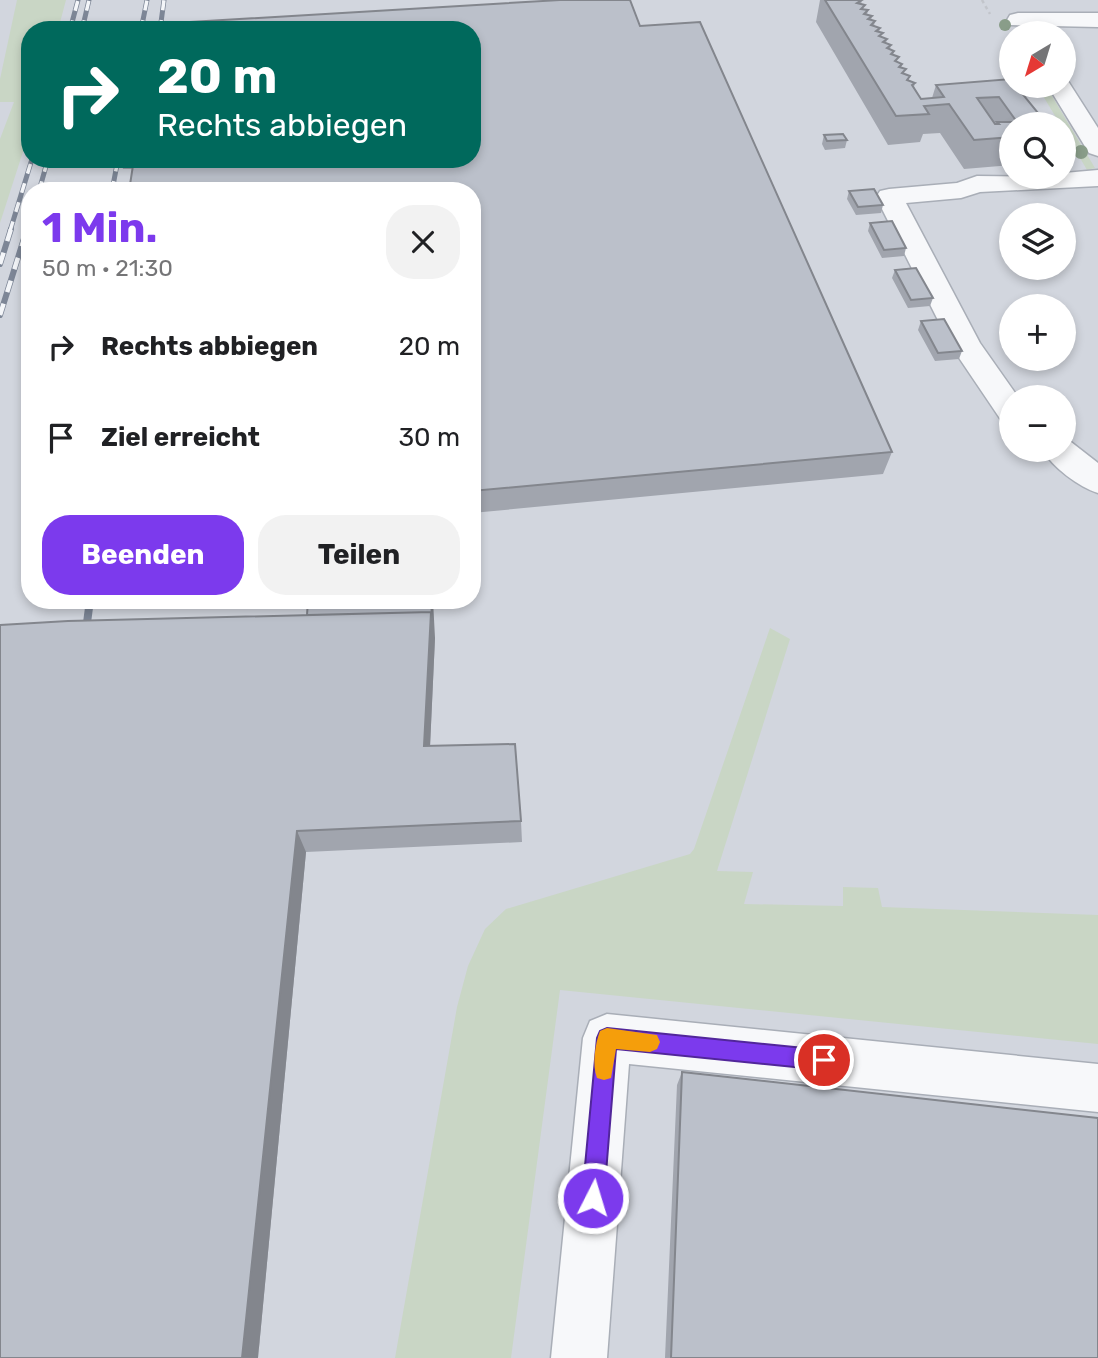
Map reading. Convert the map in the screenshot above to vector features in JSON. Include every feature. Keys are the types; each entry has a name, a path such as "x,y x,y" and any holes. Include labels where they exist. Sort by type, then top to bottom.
{"street":[{"path":"1006,0 1018,21"},
{"path":"1076,22 1098,20"},
{"path":"1074,98 1098,148"},
{"path":"999,393 966,346 889,197 961,190 977,184 1098,178"},
{"path":"1074,462 1098,481"},
{"path":"579,1358 607,1038 1098,1088"}],"shaded area":[{"path":"0,0 1098,0 1098,1358 0,1358"}],"green space":[{"path":"17,0 66,0 60,21 21,21 21,158 0,223 0,139 14,102 0,102 0,79"},
{"path":"1044,98 1053,98 1062,112 1053,112"},
{"path":"1076,136 1095,168 1087,170 1076,151"},
{"path":"770,628 790,639 717,871 753,872 744,904 843,906 843,887 878,888 882,907 1098,915 1098,1044 560,990 511,1358 395,1358 457,1007 468,966 485,929 506,909 690,854 694,849"}],"building":[{"path":"560,0 630,0 640,26 700,22 892,452 481,490 481,182 130,182 133,168 481,168 481,21 207,21"},
{"path":"825,0 862,0 857,3 865,5 861,9 868,10 864,14 872,16 868,19 875,21 871,25 880,28 876,31 883,33 879,36 887,39 883,42 891,45 887,48 894,51 891,54 899,57 895,61 902,64 899,67 906,69 902,73 910,76 907,80 915,83 912,85 921,99 944,97 936,85 999,80 999,97 977,98 995,124 999,124 999,138 974,140 949,104 924,106 929,114 896,116"},
{"path":"1000,98 1026,98 1037,112 1010,112"},
{"path":"843,134 847,140 827,141 824,135"},
{"path":"874,189 883,205 858,207 849,191"},
{"path":"892,221 906,248 884,250 870,223"},
{"path":"916,268 933,298 911,300 895,270"},
{"path":"944,319 962,351 938,353 921,321"},
{"path":"307,609 432,609 432,617 431,612 307,615"},
{"path":"431,612 424,746 515,744 521,821 297,831 242,1358 0,1358 0,625"},
{"path":"682,1072 1098,1118 1098,1358 671,1358"}],"railway":[{"path":"72,21 78,0"},
{"path":"84,21 89,0"},
{"path":"143,21 147,0"},
{"path":"161,21 164,0"},
{"path":"25,182 29,168"},
{"path":"42,182 45,168"},
{"path":"114,182 116,168"},
{"path":"10,231 21,195"},
{"path":"0,264 11,229"},
{"path":"0,315 21,248"},
{"path":"85,638 89,609"}],"slow traffic":[{"path":"604,1070 607,1038 650,1042"}],"route":[{"path":"593,1198 607,1038 824,1060"}]}
